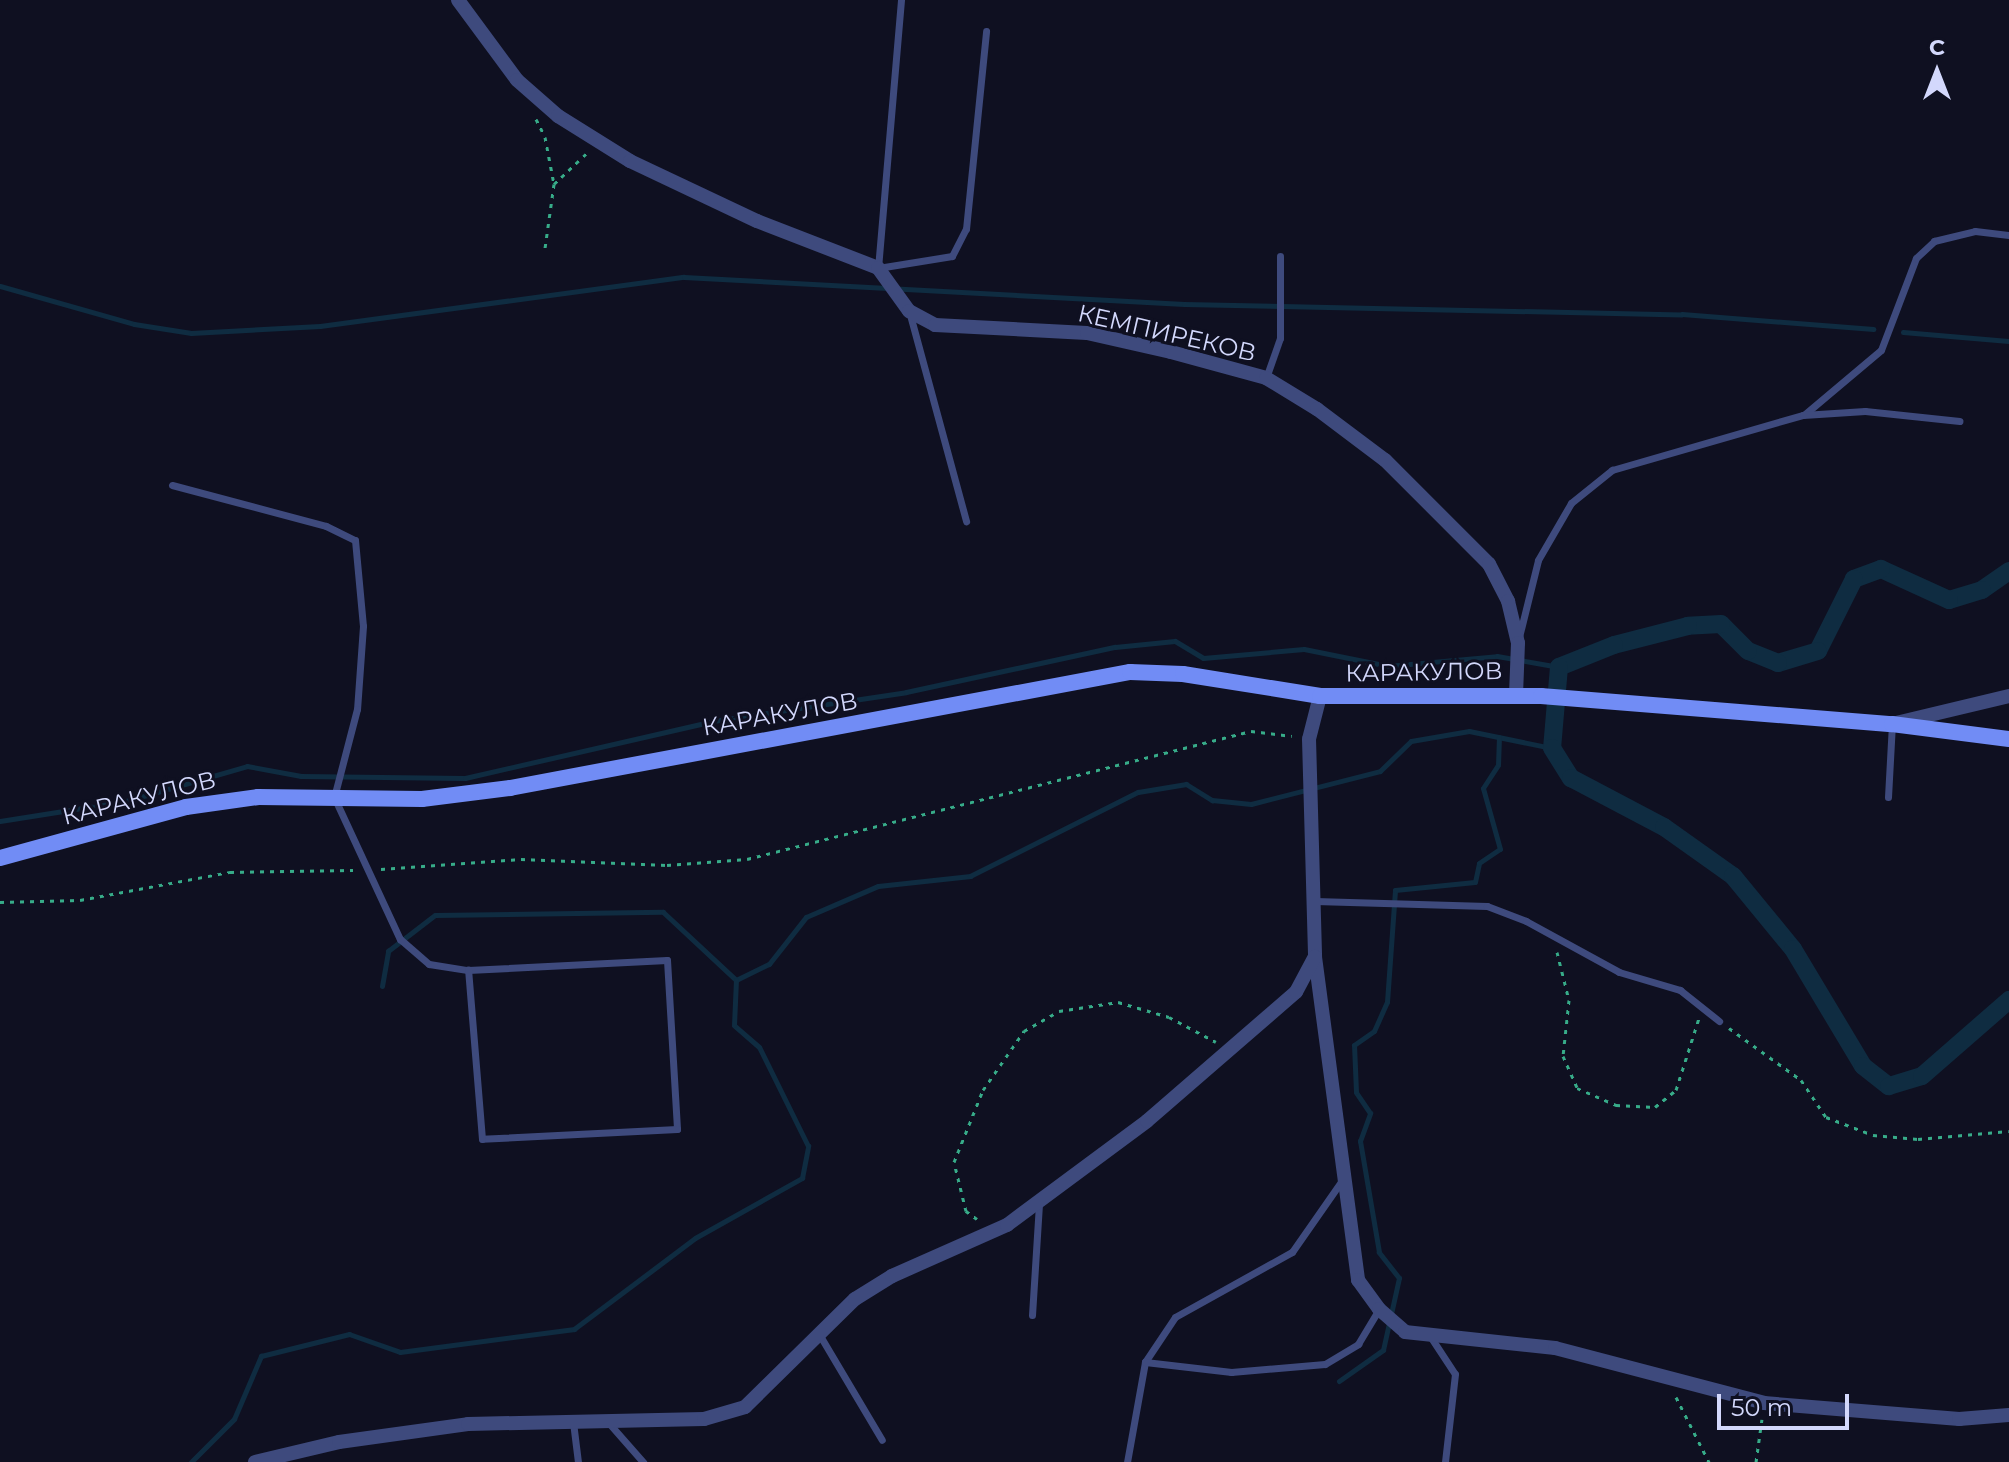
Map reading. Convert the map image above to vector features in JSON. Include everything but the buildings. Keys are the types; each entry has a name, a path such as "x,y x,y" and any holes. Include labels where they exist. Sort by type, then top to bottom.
{"main road":[{"name":"КАРАКУЛОВ","path":"0,858 186,807 258,797 422,799 510,788 1130,672 1183,674 1320,696 1541,696 1892,724 2009,739"}],"street":[{"path":"458,0 517,80 558,116 608,148 757,221 881,272 905,305"},
{"name":"КЕМПИРЕКОВ","path":"905,305 935,325 1087,333 1266,378 1385,460 1489,564 1508,601 1518,643 1516,695"},
{"path":"1320,696 1309,739 1315,957 1358,1280 1379,1309 1405,1332 1555,1348 1764,1403 1959,1419 2009,1415"},
{"path":"1892,724 2009,696"},
{"path":"255,1462 339,1442 468,1424 704,1419 745,1407 855,1299 892,1276 992,1232 1147,1121 1296,992 1315,957"}],"lane":[{"path":"901,0 881,272 952,256 966,229 986,31"},
{"path":"1803,415 1881,350 1916,258 1934,241 1975,231 2009,235"},
{"path":"1266,378 1280,338 1280,256"},
{"path":"905,305 966,521"},
{"path":"1518,643 1538,560 1571,503 1612,470 1803,415 1865,411 1959,421"},
{"path":"172,485 326,526 355,540 363,626 357,709 334,797 400,939 429,964 468,970 667,960 677,1129 482,1139 468,970"},
{"path":"1888,797 1892,724"},
{"path":"1312,901 1487,906 1619,972 1680,990 1719,1021"},
{"path":"1127,1462 1145,1362 1175,1317 1292,1252 1344,1178"},
{"path":"1032,1315 1039,1200"},
{"path":"1145,1362 1231,1372 1325,1364 1358,1344 1379,1309"},
{"path":"819,1334 882,1440"},
{"path":"1429,1334 1455,1374 1445,1462"},
{"path":"605,1419 643,1462"},
{"path":"572,1420 578,1462"}],"path":[{"path":"534,114 545,137 554,184 545,248"},
{"path":"554,184 580,154 608,148"},
{"path":"0,902 80,900 230,872 368,870 521,859 667,865 747,859 1251,731 1309,739"},
{"path":"1553,937 1569,1000 1563,1056 1577,1088 1616,1105 1655,1107 1676,1090 1703,1008"},
{"path":"992,1232 966,1211 954,1162 983,1090 1024,1031 1059,1011 1118,1002 1169,1017 1229,1050"},
{"path":"1719,1021 1801,1080 1826,1117 1873,1135 1918,1139 2009,1131"},
{"path":"1665,1376 1709,1462"},
{"path":"1756,1462 1764,1403"}],"waterway":[{"path":"0,286 134,324 191,333 320,326 684,277 1184,304 1682,314 1873,329"},
{"path":"1903,332 2009,341"},
{"path":"2009,571 1982,590 1949,600 1881,569 1854,579 1818,651 1778,663 1748,651 1721,624 1688,626 1614,645 1559,667 1552,748 1571,778 1664,827 1733,876 1793,949 1863,1066 1889,1086 1922,1076 2009,1000"},
{"path":"0,821 126,801 247,766 301,776 465,778 713,721 906,692 1115,647 1175,641 1203,658 1304,649 1388,666 1497,656 1559,667"},
{"path":"382,986 388,951 435,915 663,912 736,980 769,964 806,917 878,886 970,876 1138,792 1186,784 1212,800 1251,804 1380,771 1411,741 1469,731 1552,748"},
{"path":"1339,1381 1383,1350 1399,1278 1379,1252 1360,1141 1370,1113 1356,1092 1354,1045 1374,1031 1387,1002 1395,890 1475,882 1479,863 1500,849 1483,788 1498,765 1499,737"},
{"path":"191,1462 234,1419 261,1356 349,1334 400,1352 574,1329 695,1238 802,1178 808,1146 759,1047 734,1025 736,980"}]}
